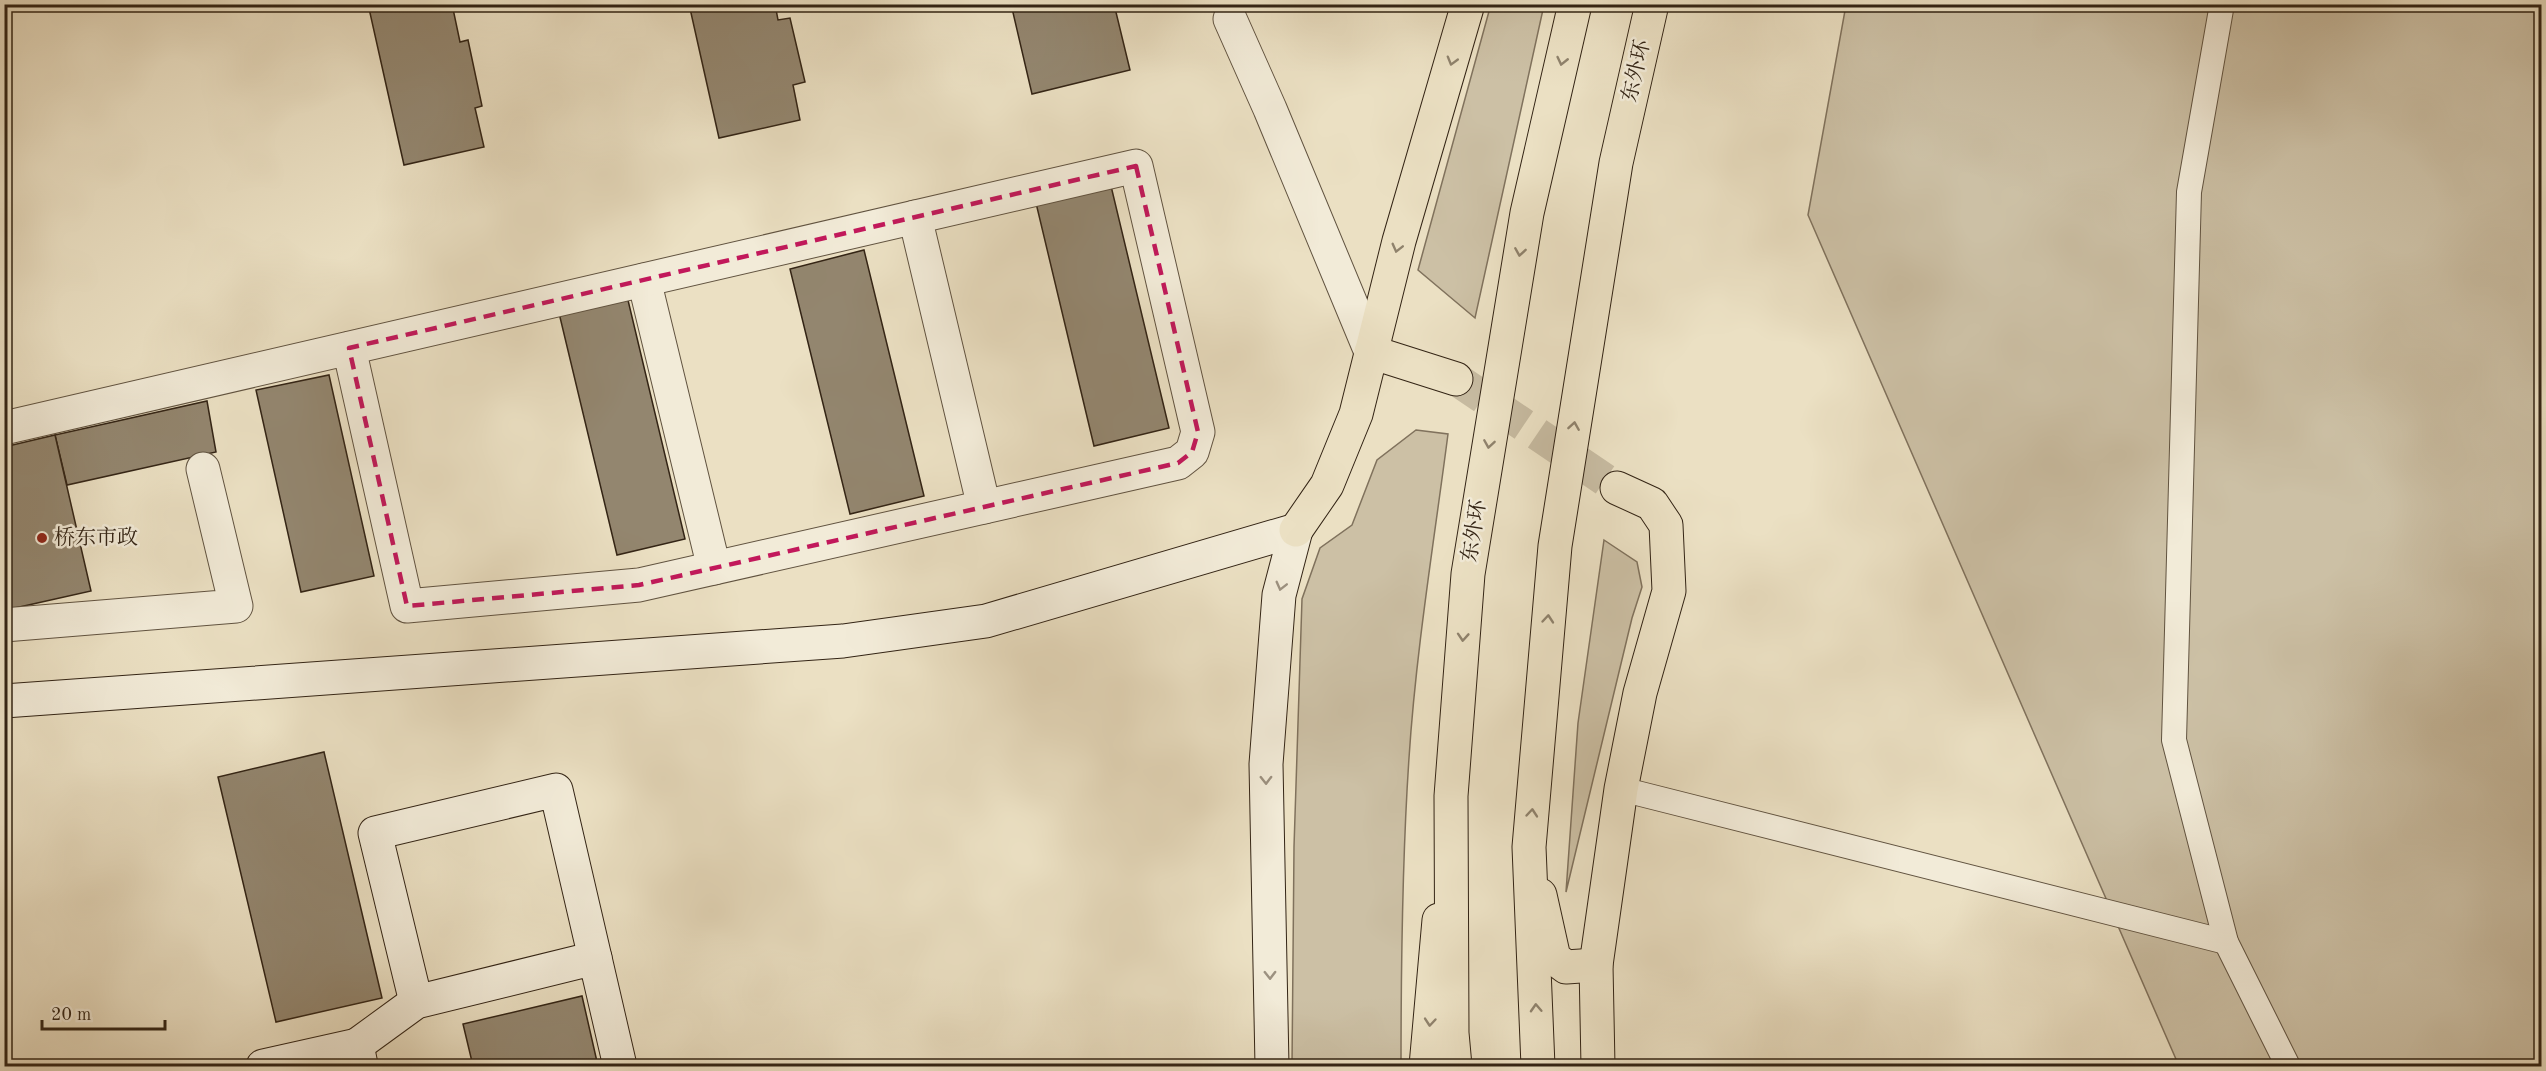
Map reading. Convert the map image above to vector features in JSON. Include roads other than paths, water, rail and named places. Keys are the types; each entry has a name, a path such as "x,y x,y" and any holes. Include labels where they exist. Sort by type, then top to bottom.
{"main road":[{"path":"1296,530 1327,485 1356,414 1399,241 1468,4"},
{"name":"东外环","path":"1455,1066 1452,1033 1451,796 1470,562 1527,213 1575,4"},
{"name":"东外环","path":"1538,1066 1529,847 1555,546 1616,162 1652,4"},
{"path":"1371,351 1456,379"},
{"path":"1598,1066 1596,965 1622,789 1640,693 1669,591 1666,525 1652,504 1617,488"},
{"path":"1426,1066 1451,796"},
{"path":"1529,847 1554,958 1566,967 1596,965"}],"street":[{"path":"1230,19 1371,351"},
{"path":"4,428 349,348 644,280 915,217 1136,166 1198,432 1192,452 1178,463 639,585 407,606 349,348"},
{"path":"915,217 984,507"},
{"path":"644,280 714,568"},
{"path":"4,625 236,606 203,469"},
{"path":"4,701 843,642 986,621 1296,530"},
{"path":"1272,1066 1266,764 1279,596 1296,530"},
{"path":"416,1002 375,833 556,790 620,1066"},
{"path":"263,1066 359,1056 416,1002 594,958"}],"lane":[{"path":"2222,4 2189,192 2174,740 2226,942 2288,1066"},
{"path":"1622,789 2226,942"}],"tunnel":[{"path":"1456,379 1617,488"}],"place":[{"name":"桥东市政","path":"42,538"}]}
